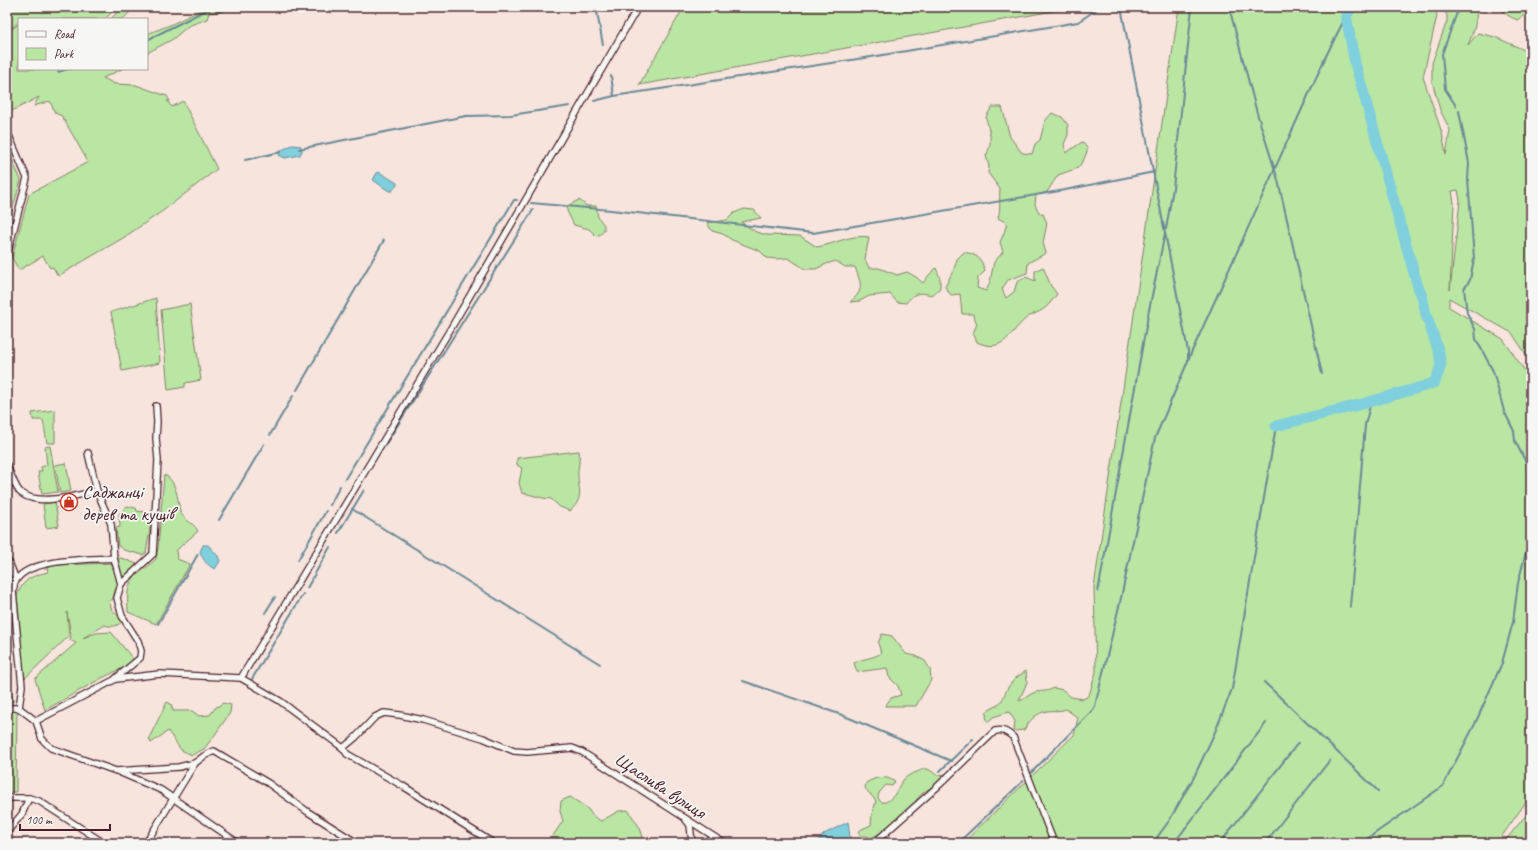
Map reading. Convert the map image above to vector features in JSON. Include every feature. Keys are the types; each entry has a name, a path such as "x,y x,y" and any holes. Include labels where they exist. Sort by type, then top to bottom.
{"street":[{"path":"242,678 447,335 638,7"},
{"path":"7,131 27,178 25,190 10,232 7,256"},
{"path":"36,721 116,679 140,658 141,651 138,641 122,616 117,598 121,584 153,554 158,460 156,406"},
{"path":"88,453 97,491 111,524 114,558 121,584"},
{"path":"7,466 19,491 27,496 38,499 58,498 97,491"},
{"path":"19,708 22,686 12,591 16,580 24,572 46,563 114,558"},
{"path":"7,561 9,562 16,580"},
{"path":"116,679 160,674 242,678 280,701 343,748 347,754 403,786 493,843"},
{"path":"7,708 19,708 36,721 42,739 51,748 116,771 161,790 238,843"},
{"name":"Щаслива вулиця","path":"343,748 375,717 384,713 423,720 483,738 514,751 527,752 572,748 582,752 724,843"},
{"path":"874,843 936,788 995,731 1000,730 1006,731 1013,737 1054,843"},
{"path":"146,843 195,763 214,751 268,783 308,812 357,843"},
{"path":"116,771 178,767 195,763"},
{"path":"7,798 29,798 39,801 104,843"},
{"path":"7,832 22,814 29,798"},
{"path":"685,818 690,826 692,843"}],"green space":[{"path":"7,7 117,7 106,18 27,18 27,16 24,18 18,18 18,23 7,32"},
{"path":"122,7 135,7 124,18 112,18"},
{"path":"207,7 210,9 209,12 212,7 231,7 222,12 209,13 207,19 188,26 173,39 148,52 148,34"},
{"path":"684,7 1076,7 639,85"},
{"path":"1179,7 1435,7 1437,16 1423,77 1442,133 1446,155 1450,130 1440,110 1432,81 1432,63 1447,21 1447,15 1442,7 1476,7 1476,22 1468,45 1478,33 1495,37 1531,53 1531,362 1512,333 1449,298 1449,307 1503,339 1531,380 1531,795 1497,843 963,843 1074,735 1078,718 1066,709 1043,712 1033,718 1024,730 1014,731 1015,721 1009,712 993,717 988,722 986,717 987,711 999,704 1009,686 1017,677 1026,671 1027,682 1019,701 1033,693 1054,688 1063,690 1071,697 1083,699 1087,697 1096,672 1094,587","holes":["1458,190 1460,201 1450,290 1454,203 1452,191"]},
{"path":"1502,7 1531,7 1528,13 1517,20 1502,11"},
{"path":"18,25 18,70 120,70 103,78 115,84 136,85 167,96 170,101 167,101 172,107 183,101 217,169 164,210 123,238 58,276 53,267 50,268 43,256 19,270 12,258 29,194 88,162 62,116 55,113 50,101 34,106 39,97 10,112 7,104 7,76 9,74 7,75 7,32"},
{"path":"992,107 1002,107 1010,137 1022,153 1032,154 1035,144 1040,140 1045,121 1052,113 1062,117 1068,125 1068,135 1064,144 1066,153 1082,142 1088,149 1078,168 1058,175 1047,192 1036,195 1035,205 1040,214 1043,214 1047,223 1043,243 1046,253 1028,263 1027,273 1008,280 1002,289 1006,298 1014,292 1017,282 1026,277 1035,281 1035,271 1043,267 1051,286 1057,294 1050,304 1041,311 1028,317 1001,343 986,345 977,342 973,333 977,324 973,314 962,314 960,294 951,295 945,287 957,259 964,252 973,254 982,263 985,271 978,278 977,288 986,291 990,282 994,262 1003,252 1000,242 1007,223 998,218 1000,207 1000,189 988,173 989,166 986,156 990,141 986,117"},
{"path":"12,160 21,180 11,214 7,207 7,164"},
{"path":"579,200 587,206 596,206 598,217 604,225 604,230 601,234 596,236 589,229 574,225 567,211 567,206"},
{"path":"744,209 754,210 761,218 741,222 756,232 767,235 800,236 817,247 849,238 862,236 869,237 865,259 869,268 879,268 897,275 907,272 923,283 936,268 940,278 940,288 932,295 920,293 915,295 906,303 897,302 890,294 869,296 860,301 850,302 855,298 860,290 860,282 855,267 845,267 836,261 816,269 805,269 788,258 767,258 760,251 732,240 723,234 712,231 707,223 727,220 734,213"},
{"path":"156,298 160,363 122,371 111,312"},
{"path":"190,304 201,380 185,383 185,387 168,390 161,310"},
{"path":"55,410 55,443 47,443 43,420 33,420 32,413"},
{"path":"50,446 58,492 42,494 38,472 42,471 41,467 47,465 45,447"},
{"path":"579,451 578,477 580,492 578,501 570,511 560,507 551,499 522,493 519,483 522,468 517,465 517,458"},
{"path":"66,463 71,491 60,493 55,465"},
{"path":"164,475 168,477 174,485 181,514 198,531 176,551 177,559 190,564 156,624 128,612 128,591 132,580 156,559"},
{"path":"55,502 59,526 46,528 43,504"},
{"path":"127,506 136,508 137,511 145,512 145,517 152,517 146,553 143,555 124,550 118,546 116,528 120,527 119,514"},
{"path":"121,558 137,564 117,586 113,599 109,601 112,610 123,620 115,626 105,625 83,638 96,633 111,632 133,659 129,665 102,678 45,710 35,679 76,643 70,640 71,635 67,612 69,636 24,679 17,595 22,585 37,575 48,572 47,568 53,565 116,563 118,559"},
{"path":"882,634 892,636 906,654 916,656 925,661 930,669 931,680 916,706 885,706 891,698 901,695 898,686 889,677 887,668 857,672 854,663 881,653 878,643"},
{"path":"7,646 13,702 7,702"},
{"path":"167,702 171,704 173,711 192,711 199,716 210,715 215,708 223,703 231,705 230,713 204,749 192,755 181,750 168,731 151,743 149,738"},
{"path":"7,711 17,711 16,792 7,792"},
{"path":"923,769 928,769 937,775 945,774 938,782 922,794 887,829 871,838 861,836 858,832 871,825 872,814 876,801 865,788 866,783 873,779 880,778 888,778 895,782 892,786 886,785 879,793 878,798 881,802 886,802 893,797 904,779 909,775"},
{"path":"570,797 587,808 593,816 601,821 619,811 628,810 640,828 643,837 640,843 551,843 552,837 563,821 560,811 561,801"},
{"path":"1531,809 1531,843 1504,843 1504,842"}],"water":[{"path":"292,145 301,146 302,151 300,155 285,158 279,155 280,151"},
{"path":"379,172 397,183 392,191 389,191 373,180"},
{"path":"203,545 208,545 218,556 220,561 215,569 204,560 201,555 200,552"},
{"path":"848,822 850,838 846,843 838,843 835,840 829,843 816,843 824,834"}],"waterway":[{"path":"148,39 212,7"},
{"path":"596,7 603,45"},
{"path":"594,101 614,96 871,57 1078,22 1100,7"},
{"path":"1030,774 1092,711 1095,706 1121,598 1155,438 1188,361 1188,351 1121,7"},
{"path":"1166,229 1173,188 1192,7"},
{"path":"1229,7 1257,113 1278,180 1322,374"},
{"path":"1276,426 1425,386 1435,382 1441,365 1439,353 1418,287 1355,63 1346,16 1352,7"},
{"path":"1456,106 1445,89 1442,54 1459,7"},
{"path":"1188,360 1326,56 1346,16"},
{"path":"58,72 65,70"},
{"path":"611,76 614,96"},
{"path":"299,149 466,116 511,115 570,106"},
{"path":"1459,111 1469,163 1468,179 1474,258 1470,280 1464,289 1467,313 1475,329 1476,339 1493,371 1504,411 1514,431 1515,441 1531,472"},
{"path":"245,160 281,152"},
{"path":"531,203 611,210 813,233 1065,190 1154,172"},
{"path":"345,479 514,200 517,200"},
{"path":"382,450 533,210"},
{"path":"1098,592 1149,310 1165,233"},
{"path":"297,390 384,240"},
{"path":"270,435 293,396"},
{"path":"1350,607 1365,425 1371,402"},
{"path":"1153,843 1169,821 1194,777 1215,732 1232,689 1276,426"},
{"path":"219,520 264,444"},
{"path":"330,505 340,486"},
{"path":"338,533 364,490"},
{"path":"352,509 600,664"},
{"path":"298,560 326,511"},
{"path":"1361,843 1443,786 1475,724 1502,663 1513,622 1518,583 1531,532"},
{"path":"307,588 330,547"},
{"path":"158,624 198,554"},
{"path":"252,679 303,594"},
{"path":"265,613 275,597"},
{"path":"743,681 842,715 951,761"},
{"path":"1264,682 1378,791"},
{"path":"1174,843 1266,723"},
{"path":"940,771 973,739"},
{"path":"1220,843 1298,743"},
{"path":"1265,843 1330,760"},
{"path":"958,843 1023,781"}],"place":[{"name":"Саджанці дерев та кущів","path":"69,502"}]}
